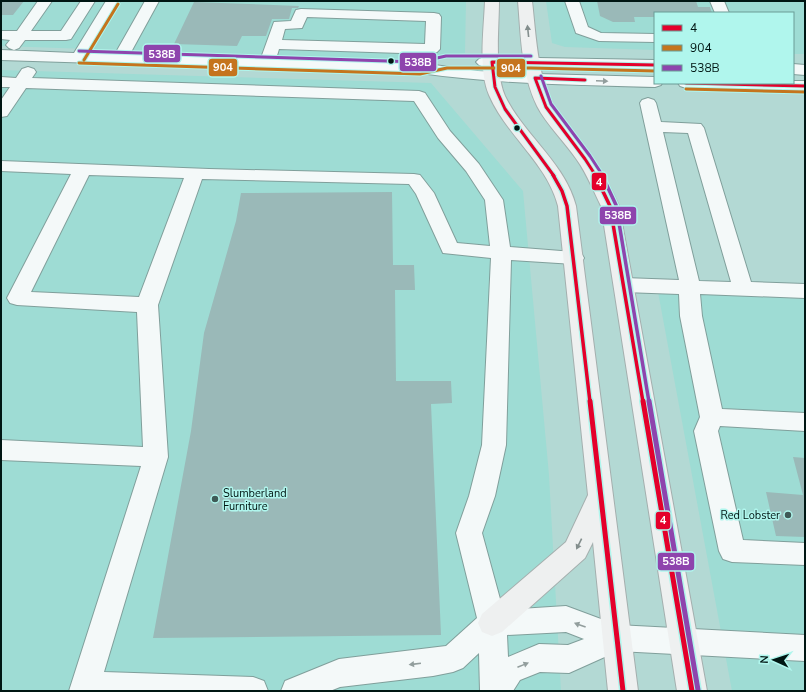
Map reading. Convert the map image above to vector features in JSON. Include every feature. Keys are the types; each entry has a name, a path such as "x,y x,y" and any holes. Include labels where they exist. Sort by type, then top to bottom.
{"main road":[{"path":"492,1 492,69 497,94 520,130 548,166 563,192 571,233 623,691"},
{"path":"525,1 535,78 546,107 585,159 598,180 610,206 692,691"},
{"path":"492,623 576,550 601,496"}],"street":[{"path":"4,55 21,35 45,1"},
{"path":"1,35 66,36 88,1"},
{"path":"79,57 113,1"},
{"path":"120,59 152,1"},
{"path":"572,1 581,30 599,37 654,38"},
{"path":"717,1 722,12"},
{"path":"267,63 273,44 279,25 297,25 301,13 434,17 432,49 273,44"},
{"path":"4,55 420,68 444,72 492,69 532,62 654,65"},
{"path":"1,112 38,56"},
{"path":"186,88 196,61"},
{"path":"346,94 353,66"},
{"path":"492,69 535,78 654,82"},
{"path":"794,69 805,70"},
{"path":"1,82 419,96 444,134 473,168 494,200 501,253 494,445 482,496 469,533 492,623 496,691"},
{"path":"706,84 804,89"},
{"path":"648,103 689,287 691,316 712,417 706,430 732,551 805,554"},
{"path":"653,127 694,128 743,289"},
{"path":"1,166 195,174 414,179 426,193 450,249 574,258"},
{"path":"83,169 17,298 147,305"},
{"path":"195,174 147,305 156,457 144,501 95,649 85,688 253,691"},
{"path":"624,285 805,291"},
{"path":"712,417 805,422"},
{"path":"1,450 156,457"},
{"path":"296,691 339,673 433,662 453,658 492,623 566,620 617,638 805,648"},
{"path":"496,691 510,670 539,658 569,659 617,638"}],"shaded area":[{"path":"1,1 466,1 465,53 405,60 1,46"},
{"path":"546,1 805,1 805,54 794,54 794,12 654,12 654,50 565,47 552,43"},
{"path":"1,70 431,83 523,191 549,475 561,691 1,691"},
{"path":"658,292 805,299 805,691 732,691"}],"building":[{"path":"1,1 24,1 13,15 1,15"},
{"path":"597,1 696,1 698,7 710,7 712,12 654,12 654,17 634,17 635,22 613,22 600,16"},
{"path":"194,2 299,6 298,8 292,8 289,19 272,19 266,36 242,36 237,46 174,44"},
{"path":"392,192 393,265 414,265 415,290 395,290 396,381 451,381 452,403 431,404 441,635 153,638 191,431 204,333 236,221 241,193"},
{"name":"Red Lobster","path":"793,457 805,458 805,537 776,536 766,492 803,495"}],"transit line":[{"name":"904","path":"84,60 118,4"},
{"name":"538B","path":"79,51 419,62 446,56 531,56"},
{"name":"4","path":"623,691 567,206 562,191 554,176 514,123 497,95 493,79 492,62 654,65"},
{"name":"904","path":"79,63 420,74 447,68 531,68 654,71"},
{"name":"538B","path":"541,76 551,104 590,156 603,177 616,205 698,690"},
{"name":"4","path":"585,80 535,78 546,107 585,159 598,180 610,206 692,691"},
{"name":"4","path":"726,84 805,86"},
{"name":"904","path":"686,89 805,92"}],"place":[{"name":"Slumberland Furniture","path":"215,499"},
{"name":"Red Lobster","path":"788,515"}]}
